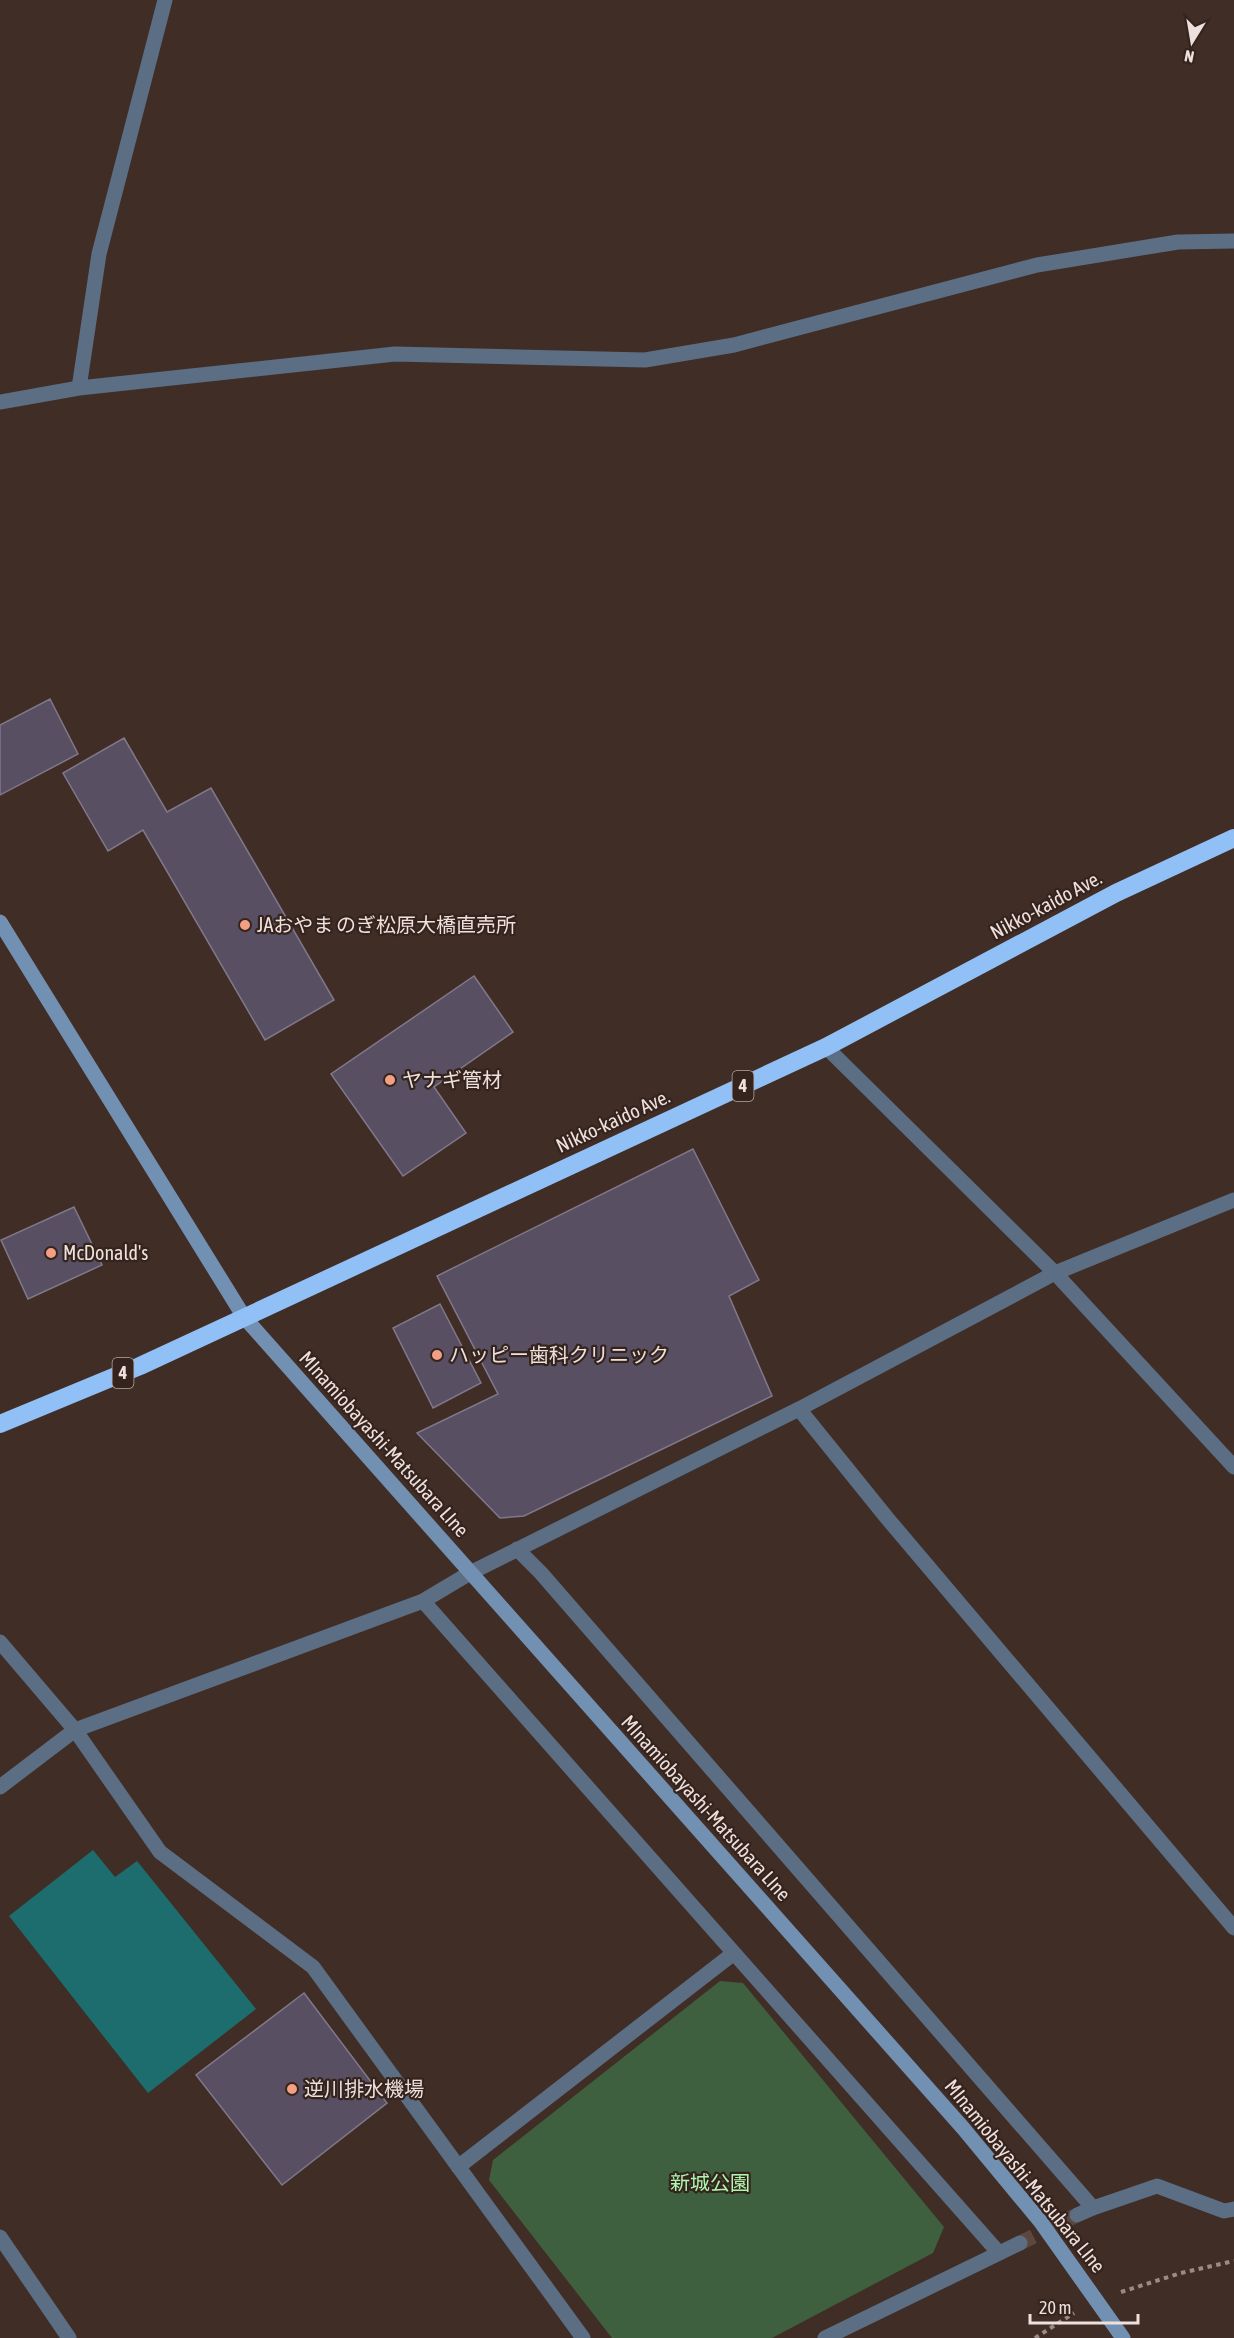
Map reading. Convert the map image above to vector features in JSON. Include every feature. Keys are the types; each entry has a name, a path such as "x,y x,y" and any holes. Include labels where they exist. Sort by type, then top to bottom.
{"highway":[{"name":"Nikko-kaido Ave.","path":"0,1424 140,1366 826,1047 1116,893 1234,838"}],"main road":[{"name":"MInamiobayashi-Matsubara LIne","path":"0,922 244,1317 963,2128 1040,2221 1123,2338"}],"street":[{"path":"79,388 99,254 165,0"},
{"path":"0,402 79,388 395,354 645,360 734,345 1037,265 1178,242 1234,241"},
{"path":"826,1047 1055,1273 1234,1467"},
{"path":"0,1787 75,1730 423,1601 470,1573 799,1409 1055,1273 1234,1200"},
{"path":"799,1409 887,1518 1234,1928"},
{"path":"517,1549 549,1582 1093,2208"},
{"path":"423,1601 999,2253"},
{"path":"0,1642 75,1730 160,1852 313,1967 583,2338"},
{"path":"458,2167 734,1953"},
{"path":"1077,2215 1157,2186 1224,2211 1234,2209"},
{"path":"0,2237 69,2338"},
{"path":"825,2338 1020,2243"}],"path":[{"path":"1120,2293 1181,2273 1234,2261"},
{"path":"1035,2338 1075,2313"}],"green space":[{"name":"新城公園","path":"720,1981 743,1983 944,2227 933,2253 772,2338 612,2338 489,2180 493,2160"}],"water":[{"path":"93,1850 115,1877 137,1861 256,2009 148,2093 9,1916"}],"building":[{"path":"50,699 78,754 0,795 0,725"},
{"name":"JAおやま のぎ松原大橋直売所","path":"124,738 167,812 211,788 334,1000 265,1040 143,830 108,851 63,773"},
{"name":"ヤナギ管材","path":"474,976 513,1032 434,1087 466,1133 403,1176 331,1074"},
{"path":"693,1149 759,1280 729,1296 772,1396 524,1516 500,1518 417,1433 498,1394 437,1276"},
{"name":"McDonald's","path":"74,1207 102,1265 28,1299 1,1240"},
{"name":"ハッピー歯科クリニック","path":"440,1304 481,1383 433,1408 393,1328"},
{"name":"逆川排水機場","path":"304,1993 387,2103 282,2185 196,2075"}],"tunnel":[{"path":"1020,2243 1077,2215"}],"place":[{"name":"JAおやま のぎ松原大橋直売所","path":"245,925"},
{"name":"ヤナギ管材","path":"390,1080"},
{"name":"McDonald's","path":"51,1253"},
{"name":"ハッピー歯科クリニック","path":"437,1355"},
{"name":"逆川排水機場","path":"292,2089"}]}
